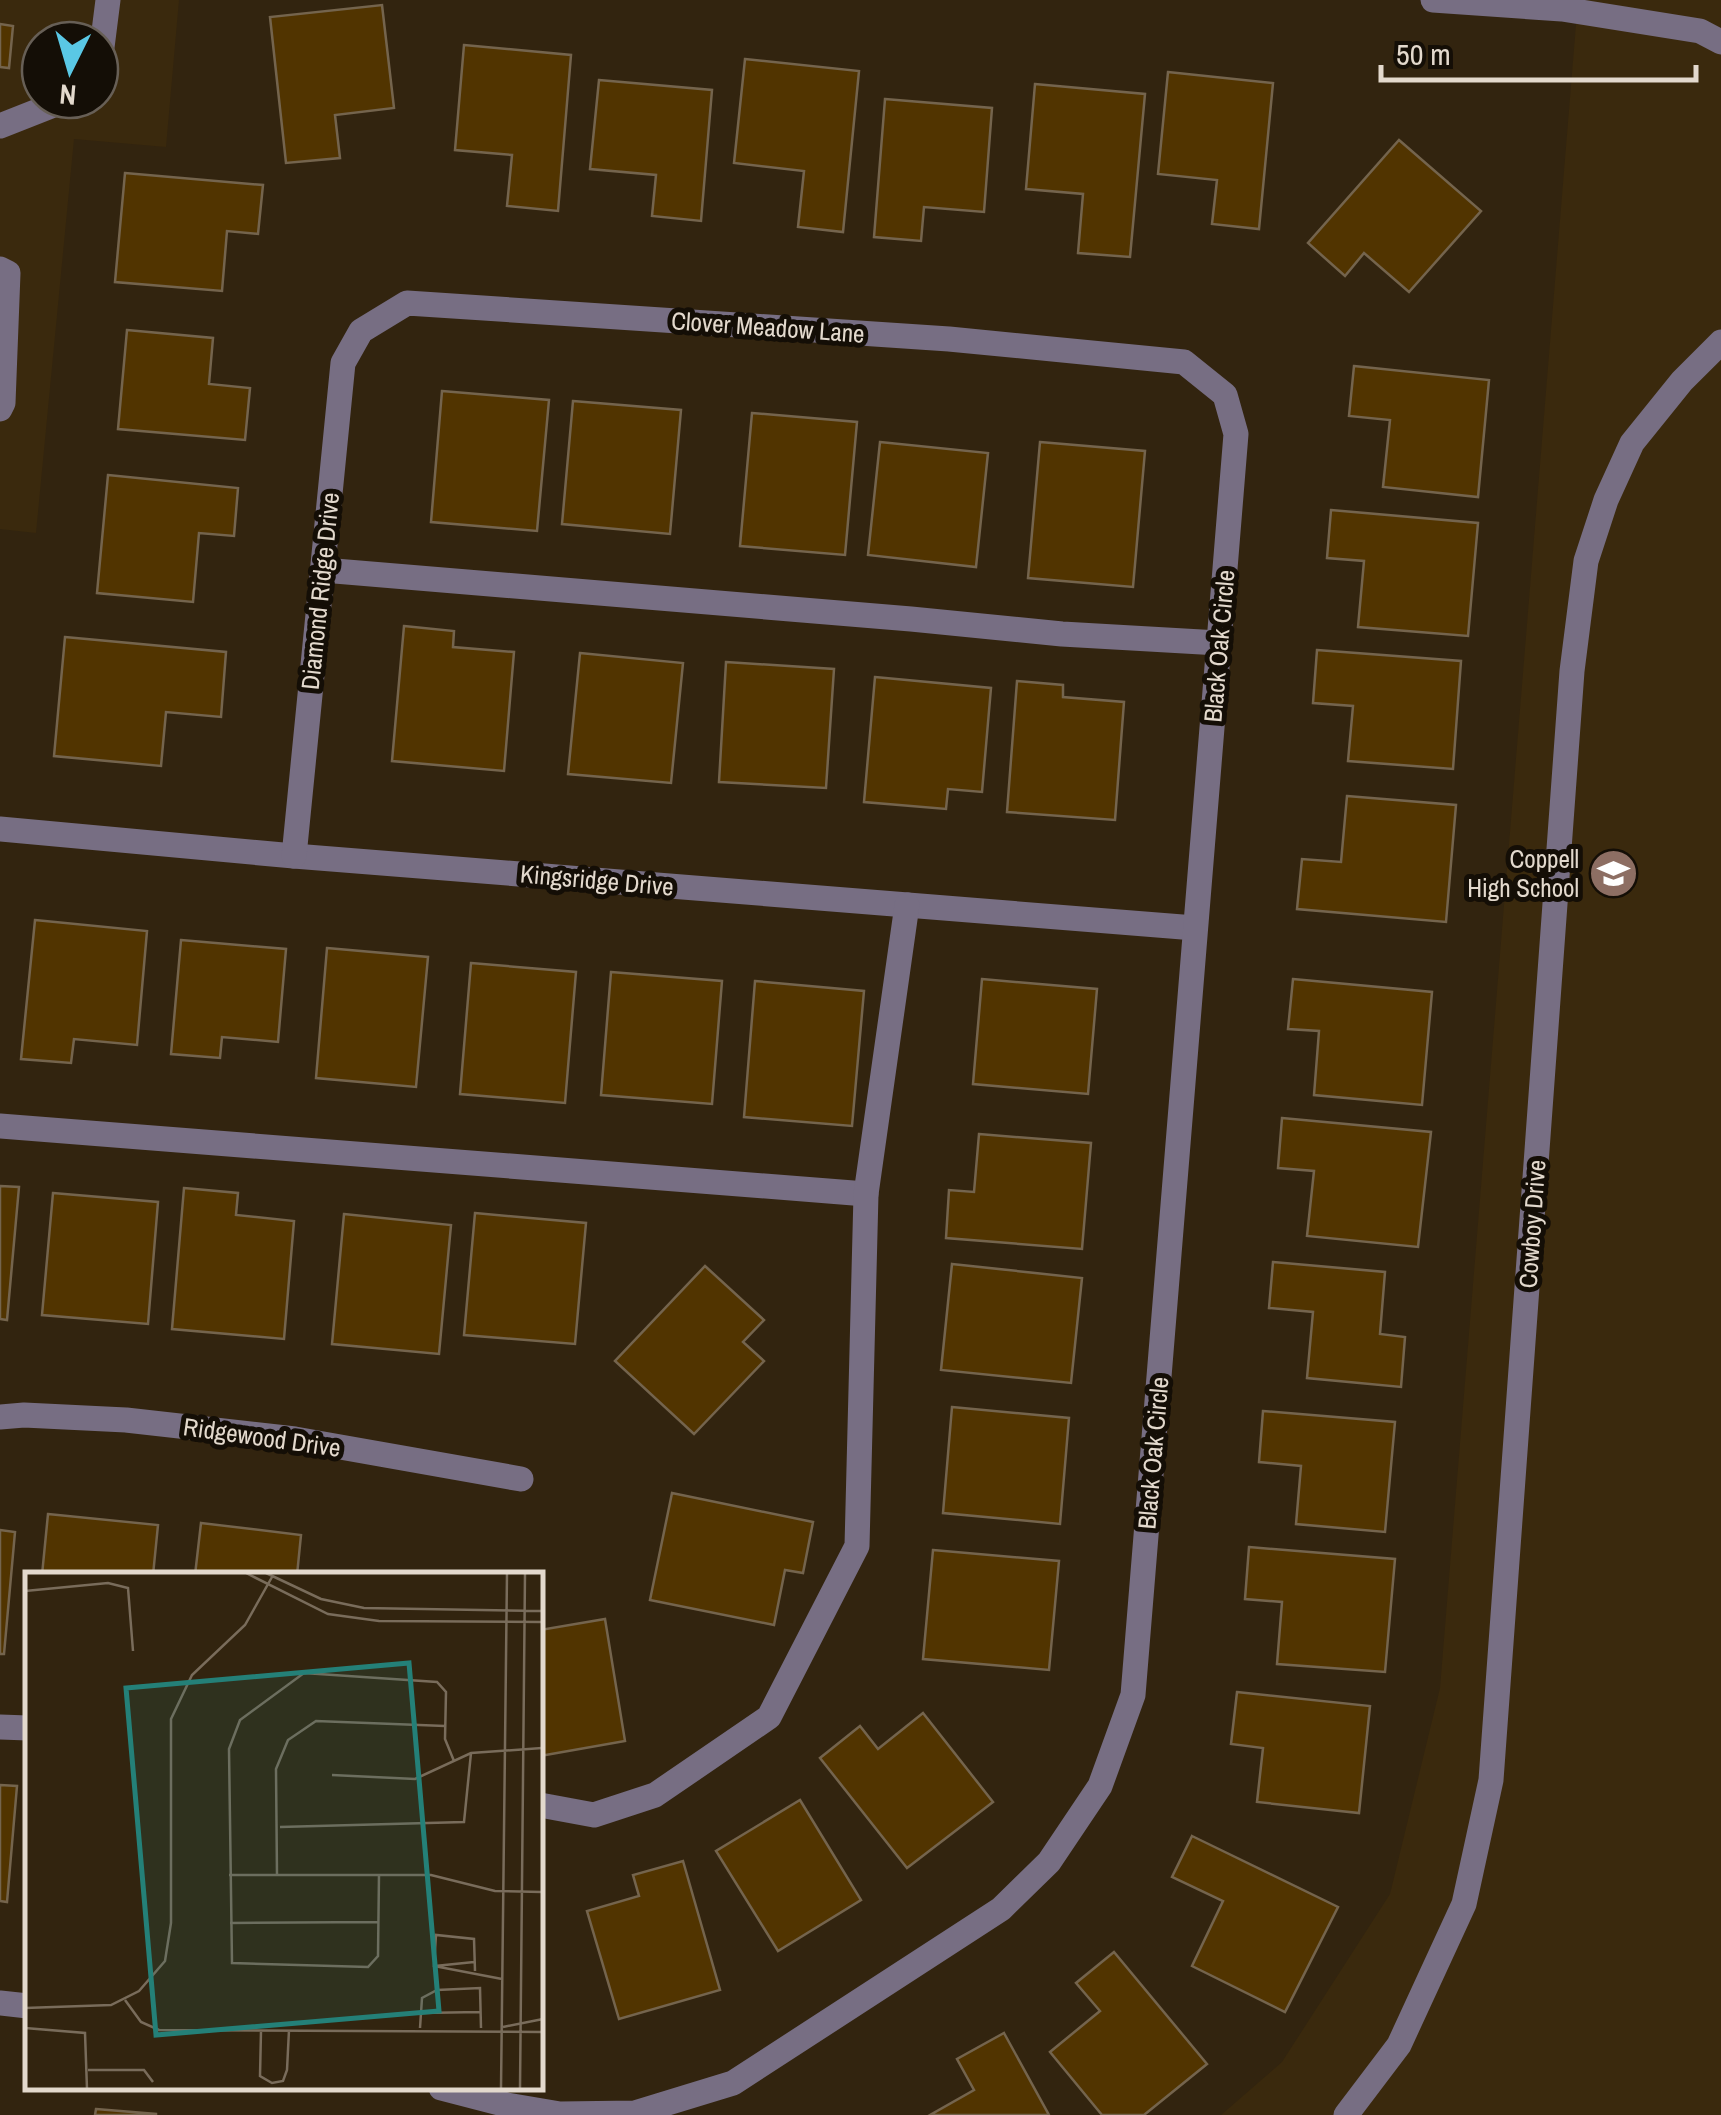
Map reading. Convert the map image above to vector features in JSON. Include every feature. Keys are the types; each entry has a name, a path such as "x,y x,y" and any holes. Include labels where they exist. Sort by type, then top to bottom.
{"street":[{"path":"1433,0 1562,10 1700,30 1721,42"},
{"path":"0,409 3,272"},
{"name":"Clover Meadow Lane","path":"360,331 406,303 930,338 1184,362"},
{"name":"Diamond Ridge Drive","path":"294,856 343,363 360,331"},
{"name":"Cowboy Drive","path":"1346,2115 1399,2045 1464,1904 1491,1780 1572,671 1586,562 1606,500 1632,442 1682,381 1721,342"},
{"name":"Black Oak Circle","path":"449,2090 560,2114 635,2113 733,2083 1000,1909 1049,1862 1100,1786 1133,1695 1236,434 1225,395 1184,362"},
{"path":"322,570 1062,634 1219,643"},
{"name":"Kingsridge Drive","path":"0,829 1195,928"},
{"path":"542,1805 594,1815 655,1795 769,1717 857,1546 866,1194 907,905"},
{"path":"0,1126 866,1194"},
{"name":"Ridgewood Drive","path":"0,1418 24,1415 126,1420 277,1436 521,1479"},
{"path":"0,1727 25,1728"},
{"path":"0,2003 25,2006"}],"shaded area":[{"path":"0,0 179,0 166,147 74,139 36,533 0,529"},
{"name":"Coppell High School","path":"1578,0 1721,0 1721,2115 1221,2115 1282,2062 1390,1894 1440,1688"}],"building":[{"path":"382,5 394,108 335,115 340,158 286,163 270,17"},
{"path":"0,24 13,26 9,68 0,67"},
{"path":"464,45 571,55 558,211 507,206 512,155 455,150"},
{"path":"745,59 859,71 843,232 798,227 804,171 734,163"},
{"path":"1168,72 1273,83 1259,229 1212,224 1217,180 1158,174"},
{"path":"599,80 712,90 701,221 652,216 656,175 590,169"},
{"path":"1035,84 1145,94 1130,257 1078,253 1083,194 1026,189"},
{"path":"885,99 992,108 984,212 924,207 921,241 874,237"},
{"path":"1399,140 1481,211 1409,292 1364,253 1345,276 1308,243"},
{"path":"125,173 263,185 258,234 227,231 222,291 115,282"},
{"path":"127,330 213,338 209,384 250,388 245,440 118,429"},
{"path":"1354,366 1489,380 1478,497 1383,487 1390,420 1349,416"},
{"path":"442,391 549,400 537,531 431,522"},
{"path":"573,401 681,410 670,534 562,524"},
{"path":"752,413 857,422 845,555 740,546"},
{"path":"880,442 988,453 976,567 868,555"},
{"path":"1040,442 1145,451 1133,587 1028,578"},
{"path":"108,475 238,488 234,536 199,533 193,602 97,593"},
{"path":"1331,510 1478,523 1468,636 1358,627 1364,561 1327,558"},
{"path":"404,626 454,631 453,647 514,652 504,771 392,761"},
{"path":"65,637 226,652 221,717 166,712 161,766 54,756"},
{"path":"1317,650 1461,661 1453,769 1348,761 1353,706 1313,703"},
{"path":"580,653 683,663 671,783 568,774"},
{"path":"726,662 834,669 826,788 719,782"},
{"path":"875,677 991,688 982,792 948,789 946,809 864,802"},
{"path":"1017,681 1063,685 1063,697 1124,702 1115,820 1007,812"},
{"path":"1347,796 1456,805 1446,922 1297,909 1302,859 1341,862"},
{"path":"35,920 147,931 137,1045 74,1039 71,1063 21,1059"},
{"path":"181,940 286,949 278,1042 222,1037 220,1058 171,1054"},
{"path":"327,948 428,957 416,1087 316,1078"},
{"path":"471,963 576,972 565,1103 460,1094"},
{"path":"611,972 722,981 712,1104 601,1095"},
{"path":"982,979 1097,989 1088,1094 973,1084"},
{"path":"1293,979 1432,992 1422,1105 1314,1095 1319,1031 1288,1029"},
{"path":"755,981 864,991 852,1126 744,1117"},
{"path":"1282,1118 1431,1132 1418,1247 1307,1236 1314,1171 1278,1168"},
{"path":"979,1134 1091,1143 1082,1249 946,1238 949,1190 974,1192"},
{"path":"0,1186 19,1187 7,1320 0,1319"},
{"path":"184,1188 238,1193 236,1215 294,1221 284,1339 172,1329"},
{"path":"53,1193 158,1202 148,1324 42,1315"},
{"path":"475,1213 586,1223 575,1344 464,1335"},
{"path":"344,1214 451,1225 439,1354 332,1344"},
{"path":"1273,1262 1385,1272 1380,1334 1405,1337 1401,1387 1307,1378 1313,1312 1269,1308"},
{"path":"952,1264 1082,1278 1071,1383 941,1370"},
{"path":"705,1266 764,1320 743,1342 764,1361 694,1434 615,1361"},
{"path":"952,1407 1069,1418 1060,1524 943,1513"},
{"path":"1263,1411 1395,1422 1385,1532 1296,1524 1301,1466 1259,1462"},
{"path":"672,1493 813,1522 803,1573 785,1570 774,1625 650,1600"},
{"path":"48,1514 158,1525 153,1572 42,1572"},
{"path":"201,1523 301,1535 297,1572 195,1572"},
{"path":"0,1530 15,1532 4,1654 0,1654"},
{"path":"1249,1547 1395,1559 1385,1672 1277,1664 1282,1602 1245,1599"},
{"path":"933,1550 1059,1561 1049,1670 923,1659"},
{"path":"605,1619 625,1741 542,1756 542,1630"},
{"path":"1237,1692 1370,1706 1359,1813 1257,1802 1263,1748 1231,1744"},
{"path":"923,1713 993,1802 907,1868 820,1758 860,1726 878,1749"},
{"path":"0,1785 17,1786 7,1902 0,1901"},
{"path":"800,1800 861,1900 778,1951 716,1851"},
{"path":"1192,1836 1338,1907 1285,2012 1192,1966 1223,1901 1172,1877"},
{"path":"683,1861 720,1990 619,2019 587,1911 639,1896 633,1875"},
{"path":"1114,1952 1207,2064 1144,2115 1102,2115 1050,2052 1100,2011 1076,1983"},
{"path":"1004,2033 1049,2115 930,2115 974,2090 957,2059"},
{"path":"96,2109 156,2114 156,2115 95,2115"}],"place":[{"name":"Coppell High School","path":"1614,873"}]}
